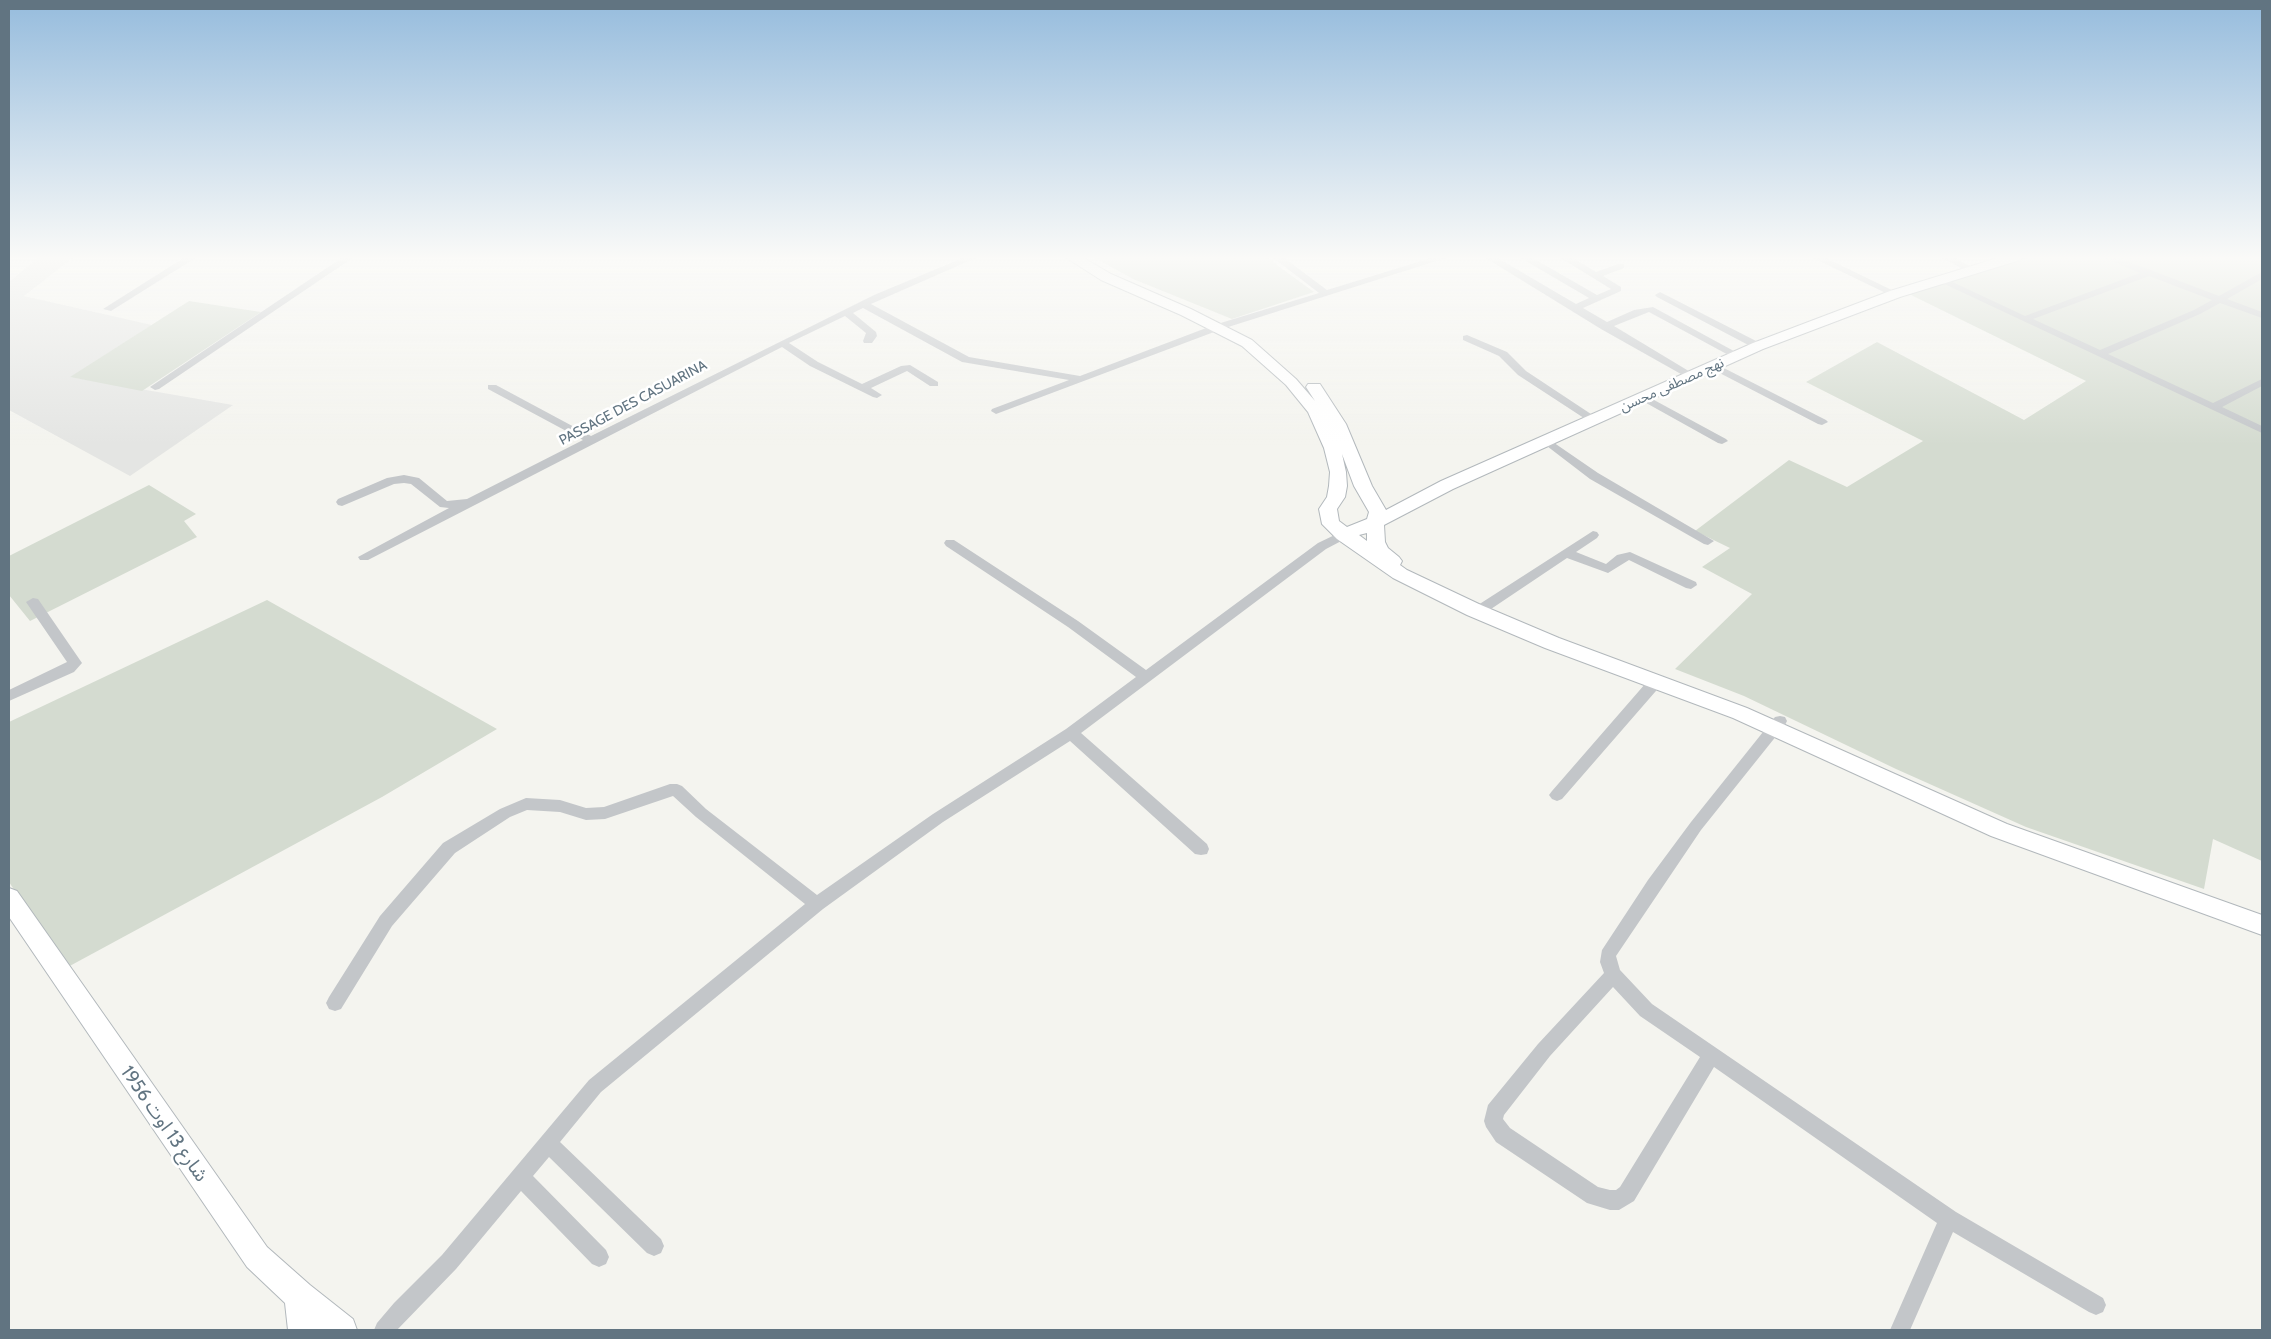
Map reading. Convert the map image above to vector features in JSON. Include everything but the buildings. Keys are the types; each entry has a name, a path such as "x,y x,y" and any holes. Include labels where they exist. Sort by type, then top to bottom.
{"main road":[{"path":"1211,319 1225,325 1247,343 1291,382 1308,400 1332,448 1338,472 1336,497 1329,506 1330,524 1400,574 1460,604 1552,643 1776,724 2014,824 2098,857 2262,914"},
{"path":"1213,319 1269,346 1306,378 1321,396 1338,424 1363,486 1378,512 1375,522 1376,542 1387,557 1406,571 1483,608 1680,680 1998,830 2262,925"},
{"name":"نهج مصطفى محسن","path":"1343,535 1375,522 1447,485 1643,397 1758,346 1828,319"},
{"name":"نهج مصطفى محسن","path":"1371,498 1406,498 1447,485"},
{"path":"1336,497 1371,498"},
{"name":"شارع 13 اوت 1956","path":"9,898 257,1257 299,1296 342,1330"},
{"path":"299,1296 302,1330"}],"street":[{"path":"154,387 255,319"},
{"name":"PASSAGE DES CASUARINA","path":"364,557 831,319"},
{"path":"855,319 871,332 872,336 868,341"},
{"path":"891,319 966,360 1079,378"},
{"path":"996,411 1079,378 1242,319"},
{"path":"1593,319 1692,376"},
{"path":"1606,327 1622,319"},
{"path":"1670,319 1738,356"},
{"path":"1707,319 1758,346"},
{"path":"2026,319 2262,430"},
{"path":"2100,354 2180,319"},
{"path":"1467,338 1503,354 1522,373 1594,420"},
{"path":"782,343 814,364 877,394"},
{"path":"1714,366 1822,422"},
{"path":"864,387 905,368 934,384"},
{"path":"2214,407 2262,382"},
{"path":"492,387 591,440"},
{"path":"1643,397 1722,441"},
{"path":"342,502 391,481 404,479 414,481 444,504 457,504 591,440"},
{"path":"1547,441 1594,476 1708,541"},
{"path":"384,1330 401,1310 449,1262 595,1086 817,904 938,818 1071,733 1322,546 1343,535"},
{"path":"1483,608 1593,535"},
{"path":"950,544 1073,624 1147,678"},
{"path":"1566,553 1608,569 1621,558 1630,556 1691,586"},
{"path":"9,696 69,669 75,663 33,602"},
{"path":"1557,795 1657,680"},
{"path":"1776,724 1696,826 1608,955 1613,975 1646,1010 1949,1219 2096,1306"},
{"path":"1071,733 1201,849"},
{"path":"335,1003 386,921 449,848 505,813 526,804 560,806 586,814 605,813 670,790 677,790 701,813 817,904"},
{"path":"1613,975 1544,1050 1495,1111 1493,1121 1503,1136 1594,1196 1619,1200 1627,1194 1711,1055"},
{"path":"548,1143 654,1246"},
{"path":"520,1176 599,1257"},
{"path":"1900,1330 1949,1219"}],"shaded area":[{"path":"9,319 128,319 152,325 71,377 233,405 130,476 9,410"},
{"path":"160,319 250,319 142,391 70,377"},
{"path":"1961,319 2262,319 2262,861 2213,839 2204,889 2026,827 1896,769 1744,696 1675,669 1752,594 1702,567 1730,548 1695,531 1789,460 1847,487 1923,441 1806,382 1877,342 2024,420 2086,381"},
{"path":"149,485 196,514 184,521 197,537 30,621 9,595 9,556"},
{"path":"267,600 497,729 382,797 66,968 9,882 9,722"}]}
